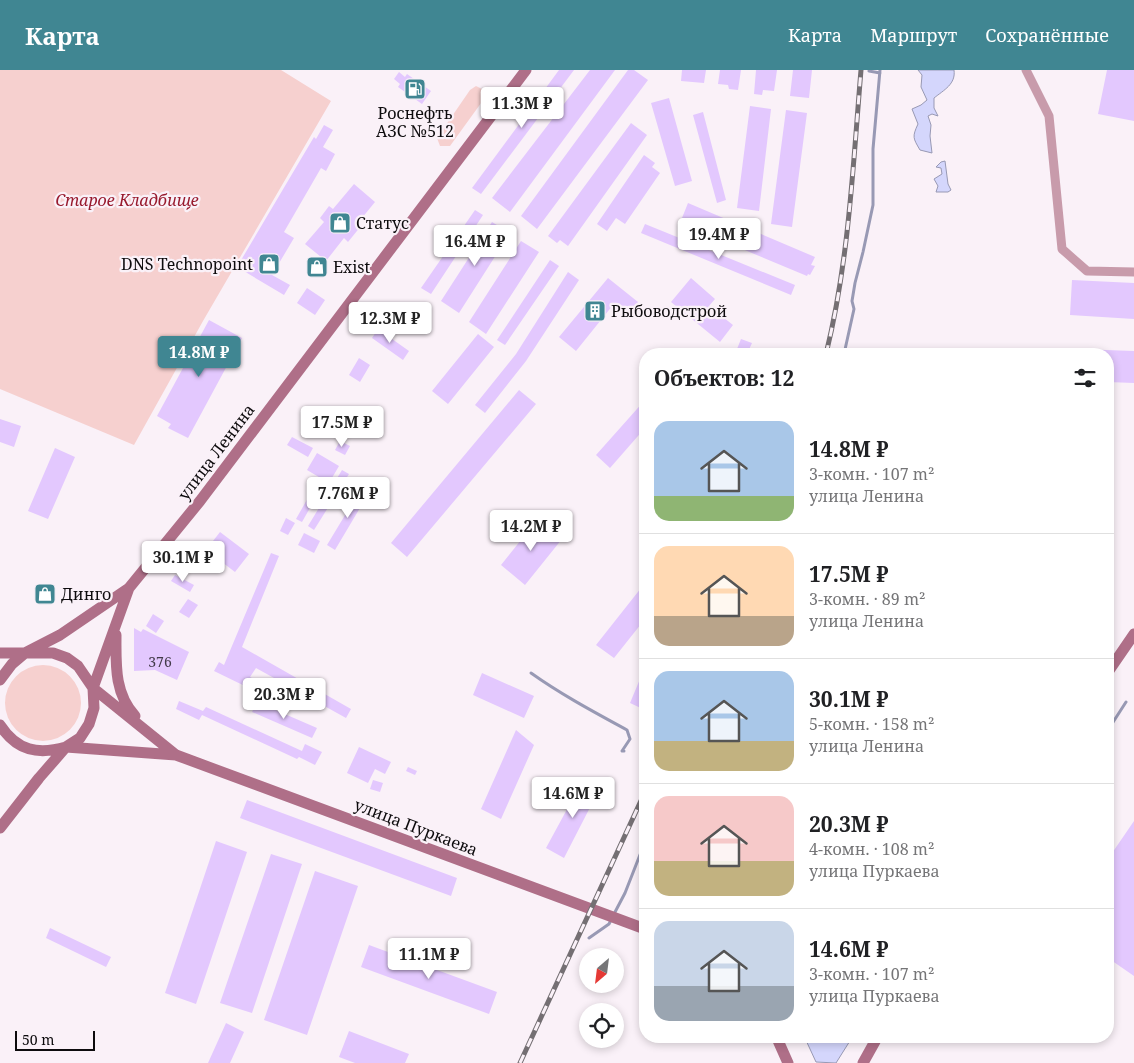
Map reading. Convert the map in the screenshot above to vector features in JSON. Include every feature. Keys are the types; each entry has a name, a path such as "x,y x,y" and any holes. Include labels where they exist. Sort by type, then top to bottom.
{"main road":[{"name":"улица Ленина","path":"129,588 200,501 526,70"},
{"path":"0,726 17,744 33,751 50,752 66,747 80,738 89,724 94,708 93,688 116,629 129,588"},
{"path":"0,680 12,664 25,653 60,635 129,588"},
{"path":"116,629 117,677 121,696 130,712 157,739"},
{"path":"1114,663 1134,634"},
{"path":"0,653 53,653 66,658 78,666 93,688 176,755"},
{"path":"66,747 176,755"},
{"path":"0,828 66,747"},
{"name":"улица Пуркаева","path":"176,755 639,927"},
{"path":"779,1043 788,1063"},
{"path":"863,1063 874,1043"}],"street":[{"path":"1026,70 1049,116 1062,249 1087,271 1134,272"}],"green space":[{"name":"Старое Кладбище","path":"0,70 281,70 331,101 203,321 134,445 0,389"},
{"path":"476,86 484,90 484,99 450,146 440,146 437,138 470,90"},
{"path":"43,665 57,668 70,676 78,689 81,703 78,717 70,730 57,738 43,741 29,738 16,730 8,717 5,703 8,689 16,676 29,668"}],"water":[{"path":"918,70 954,70 951,83 934,98 934,108 938,116 932,114 928,116 931,125 932,153 920,150 914,137 918,124 912,109 927,100 921,87 922,75"},
{"path":"945,161 948,184 951,190 948,192 936,192 938,186 934,179 942,174 941,168 936,167"},
{"path":"807,1043 849,1043 836,1063 816,1062"}],"building":[{"path":"559,70 574,70 481,194 472,188"},
{"path":"590,70 615,70 510,212 492,198"},
{"path":"628,70 634,70 648,80 537,229 521,216"},
{"path":"682,70 706,70 704,83 681,81"},
{"path":"720,70 741,70 738,90 729,89 728,85 718,84"},
{"path":"756,70 777,70 774,91 763,90 762,95 754,94"},
{"path":"793,70 812,70 809,98 790,96"},
{"path":"1107,70 1134,70 1134,121 1098,114"},
{"name":"Роснефть АЗС №512","path":"399,72 405,77 407,74 431,91 422,104 398,87 400,84 394,79"},
{"path":"669,98 692,181 675,186 651,103"},
{"path":"750,106 771,109 759,211 737,208"},
{"path":"786,110 807,113 792,227 771,224"},
{"path":"703,112 726,200 717,203 693,115"},
{"path":"631,123 647,135 568,246 560,240 557,243 548,236"},
{"path":"324,125 333,130 323,147 335,154 326,171 321,168 284,232 294,238 272,275 290,285 284,295 237,267 314,137 316,139"},
{"path":"644,155 655,163 652,167 660,173 625,224 616,218 607,231 597,224"},
{"name":"Статус","path":"354,184 375,202 357,224 361,226 348,242 344,238 326,261 305,244 324,222 320,218 329,206 333,209"},
{"path":"688,203 815,257 811,265 815,266 810,275 808,274 807,276 680,223"},
{"path":"475,210 483,215 431,294 421,288"},
{"path":"492,222 510,233 459,313 441,301"},
{"path":"645,224 795,285 791,295 641,233"},
{"path":"521,241 539,252 486,334 469,322"},
{"name":"Exist","path":"316,258 325,263 319,276 309,271"},
{"path":"550,260 559,266 505,345 497,340"},
{"path":"568,272 579,280 526,361 485,413 475,405 516,354"},
{"name":"Рыбоводстрой","path":"608,278 638,302 626,316 613,305 576,351 559,337"},
{"path":"691,278 715,299 709,306 733,325 720,342 671,302"},
{"path":"1072,280 1134,283 1134,319 1070,315"},
{"path":"307,288 325,300 315,315 297,303"},
{"path":"209,320 242,338 188,438 168,428 171,424 157,416"},
{"path":"378,329 409,351 403,360 372,338"},
{"path":"478,334 494,347 448,404 432,391"},
{"path":"741,339 752,343 750,348 737,348"},
{"path":"1114,350 1134,351 1134,383 1114,382"},
{"path":"359,358 370,365 360,382 349,375"},
{"path":"519,390 536,404 407,557 391,543"},
{"path":"639,407 639,435 610,468 596,455"},
{"path":"0,419 21,426 14,447 0,442"},
{"path":"292,437 313,448 308,457 287,445"},
{"path":"340,441 350,446 345,455 335,450"},
{"path":"55,448 75,457 48,519 28,511"},
{"path":"317,453 339,466 329,483 307,470"},
{"path":"342,470 349,474 314,530 308,526"},
{"path":"317,482 323,485 302,522 296,519"},
{"path":"362,487 370,491 335,550 327,545"},
{"path":"286,518 295,523 288,535 280,531"},
{"path":"537,520 562,539 525,585 501,565"},
{"path":"220,532 249,554 235,572 206,550"},
{"path":"304,533 320,541 314,553 298,545"},
{"path":"271,553 279,556 242,647 351,709 346,718 256,668 250,677 258,681 253,690 214,671 219,662 224,665"},
{"path":"175,575 194,585 190,592 171,581"},
{"path":"639,591 639,627 614,658 596,645"},
{"path":"188,599 198,605 189,618 179,612"},
{"path":"153,614 164,621 156,633 146,626"},
{"path":"134,628 141,632 143,629 189,652 177,680 155,670 134,671"},
{"path":"482,673 534,696 524,718 473,695"},
{"path":"639,681 639,707 630,703"},
{"path":"179,701 203,711 206,707 302,751 305,744 322,752 315,765 299,757 297,759 202,715 199,720 176,709"},
{"path":"257,702 317,728 312,738 252,712"},
{"path":"516,730 534,745 501,819 481,809"},
{"path":"359,747 391,762 385,774 375,769 368,783 347,773"},
{"path":"408,767 417,771 415,775 406,771"},
{"path":"584,778 600,788 564,858 546,848"},
{"path":"373,780 383,783 380,792 370,789"},
{"path":"247,800 457,878 451,896 240,818"},
{"path":"1134,821 1134,976 1114,962 1114,850"},
{"path":"216,841 247,852 196,1004 165,993"},
{"path":"271,854 302,864 252,1013 220,1003"},
{"path":"315,871 358,886 307,1035 264,1020"},
{"path":"50,928 111,957 106,967 46,938"},
{"path":"369,945 497,992 489,1014 361,967"},
{"path":"226,1023 244,1032 230,1063 208,1063"},
{"path":"349,1031 409,1054 405,1063 355,1063 339,1057"}],"waterway":[{"path":"845,348 854,309 852,301 855,283 873,205 873,149 880,70"},
{"path":"869,71 880,73"},
{"path":"531,673 566,696 627,730 630,739 622,751 624,751"},
{"path":"1114,721 1126,702"},
{"path":"614,914 625,893 639,857"},
{"path":"589,938 609,924 611,920"}],"railway":[{"path":"827,348 845,248 861,70"},
{"path":"520,1063 639,805"}],"place":[{"name":"Роснефть АЗС №512","path":"415,89"},
{"name":"Статус","path":"340,223"},
{"name":"DNS Technopoint","path":"269,264"},
{"name":"Exist","path":"317,267"},
{"name":"Рыбоводстрой","path":"595,311"},
{"name":"Динго","path":"45,594"}]}
